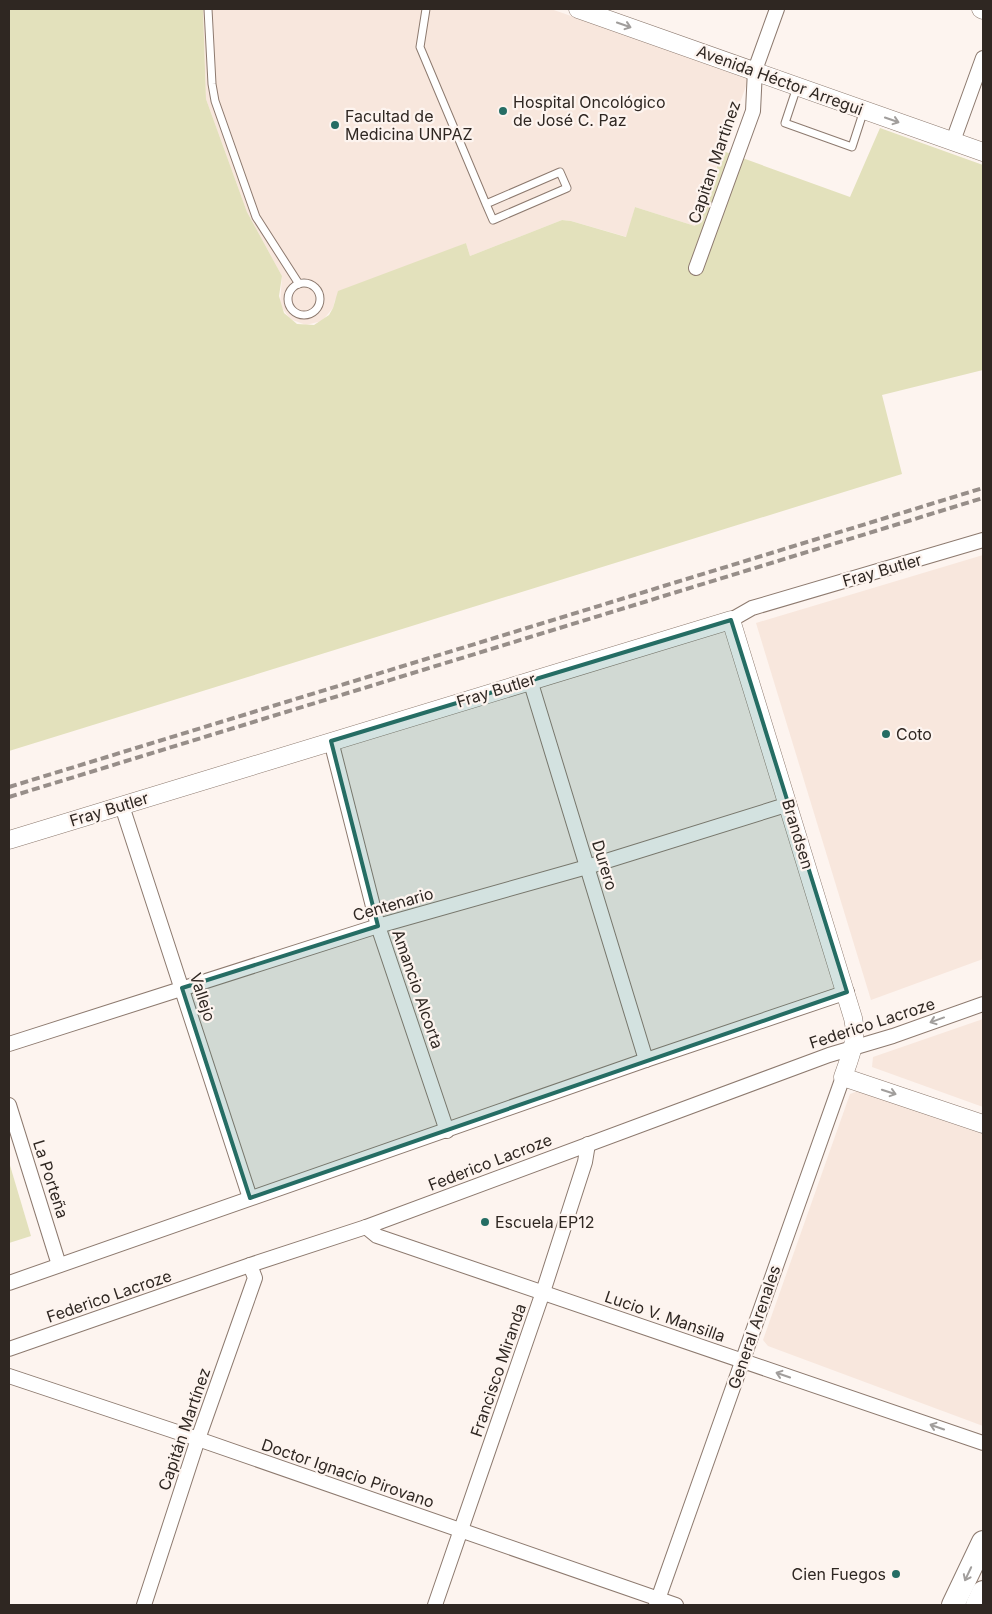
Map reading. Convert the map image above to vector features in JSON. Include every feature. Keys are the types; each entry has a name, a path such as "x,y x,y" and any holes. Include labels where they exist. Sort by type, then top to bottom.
{"main road":[{"path":"953,1605 983,1542"},
{"path":"977,1605 983,1592"}],"street":[{"name":"Avenida Héctor Arregui","path":"578,9 983,152"},
{"name":"Capitan Martinez","path":"696,268 753,111 755,70 777,9"},
{"path":"953,141 983,58"},
{"name":"Fray Butler","path":"9,840 731,620 752,608 983,540"},
{"name":"Brandsen","path":"731,620 847,992 856,1031 852,1049"},
{"name":"Durero","path":"530,680 646,1060"},
{"name":"Amancio Alcorta","path":"331,741 378,926 447,1131"},
{"name":"Centenario","path":"9,1044 378,926 587,867 789,804"},
{"name":"Vallejo","path":"122,806 250,1198"},
{"path":"9,1283 646,1060 847,992"},
{"name":"Federico Lacroze","path":"9,1350 250,1265 366,1227 829,1055 852,1049 983,1004"},
{"name":"General Arenales","path":"657,1602 852,1049"},
{"path":"843,1076 983,1124"},
{"name":"La Porteña","path":"9,1105 60,1265"},
{"name":"Francisco Miranda","path":"435,1605 543,1292 588,1144"},
{"name":"Lucio V. Mansilla","path":"366,1227 377,1236 983,1443"},
{"name":"Capitán Martínez","path":"144,1605 198,1439 255,1278 250,1265"},
{"name":"Doctor Ignacio Pirovano","path":"9,1376 198,1439 657,1602 676,1605"}],"lane":[{"path":"208,9 212,84 216,101 256,217 298,284"},
{"path":"426,9 420,47 492,220 567,188 560,172 486,204"},
{"path":"797,87 785,123 852,147 864,110"},
{"path":"304,283 314,286 320,296 318,306 310,314 300,314 289,304 289,294 298,284 304,283"}],"highlighted area":[{"path":"731,620 847,992 250,1198 182,988 378,926 331,741"}],"shaded area":[{"path":"9,9 203,9 206,99 247,212 282,276 279,296 284,313 297,324 314,325 329,315 338,291 466,243 470,256 562,220 626,237 635,207 695,226 723,151 850,197 880,128 983,165 983,370 882,395 902,474 9,751"},
{"path":"203,9 551,9 749,78 695,226 635,207 627,237 562,220 470,256 466,243 335,300 333,308 322,321 306,325 290,319 280,305 282,276 247,212 206,99"},
{"name":"Coto","path":"983,555 983,959 871,1000 756,623"},
{"path":"983,1019 983,1107 872,1067 873,1057"},
{"path":"858,1091 983,1134 983,1426 768,1346 763,1340 850,1094"},
{"path":"9,1162 31,1236 9,1243"}],"railway":[{"path":"9,787 983,488"},
{"path":"9,797 983,498"}],"place":[{"name":"Hospital Oncológico de José C. Paz","path":"503,111"},
{"name":"Facultad de Medicina UNPAZ","path":"335,125"},
{"name":"Coto","path":"886,734"},
{"name":"Escuela EP12","path":"485,1222"},
{"name":"Cien Fuegos","path":"896,1574"}]}
